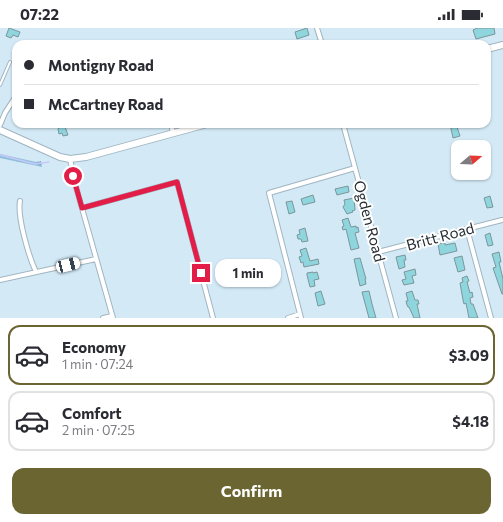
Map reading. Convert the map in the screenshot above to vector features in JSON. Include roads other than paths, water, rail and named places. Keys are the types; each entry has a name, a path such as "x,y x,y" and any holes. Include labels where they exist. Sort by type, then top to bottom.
{"main road":[{"path":"491,48 503,45"},
{"path":"0,130 55,155 70,159 86,157 192,128"}],"street":[{"path":"317,28 321,40"},
{"path":"0,126 5,112 12,102"},
{"path":"172,128 173,133"},
{"name":"Ogden Road","path":"344,128 396,318"},
{"path":"70,159 112,317 103,318"},
{"path":"288,318 301,316 269,193 355,168"},
{"path":"82,208 177,182 213,318"},
{"path":"20,201 18,209 36,272"},
{"name":"Britt Road","path":"378,252 502,220"},
{"path":"467,229 491,318"},
{"path":"0,280 96,259"}],"lane":[{"path":"0,85 10,62"}],"waterway":[{"path":"0,155 35,164 49,162"}]}
